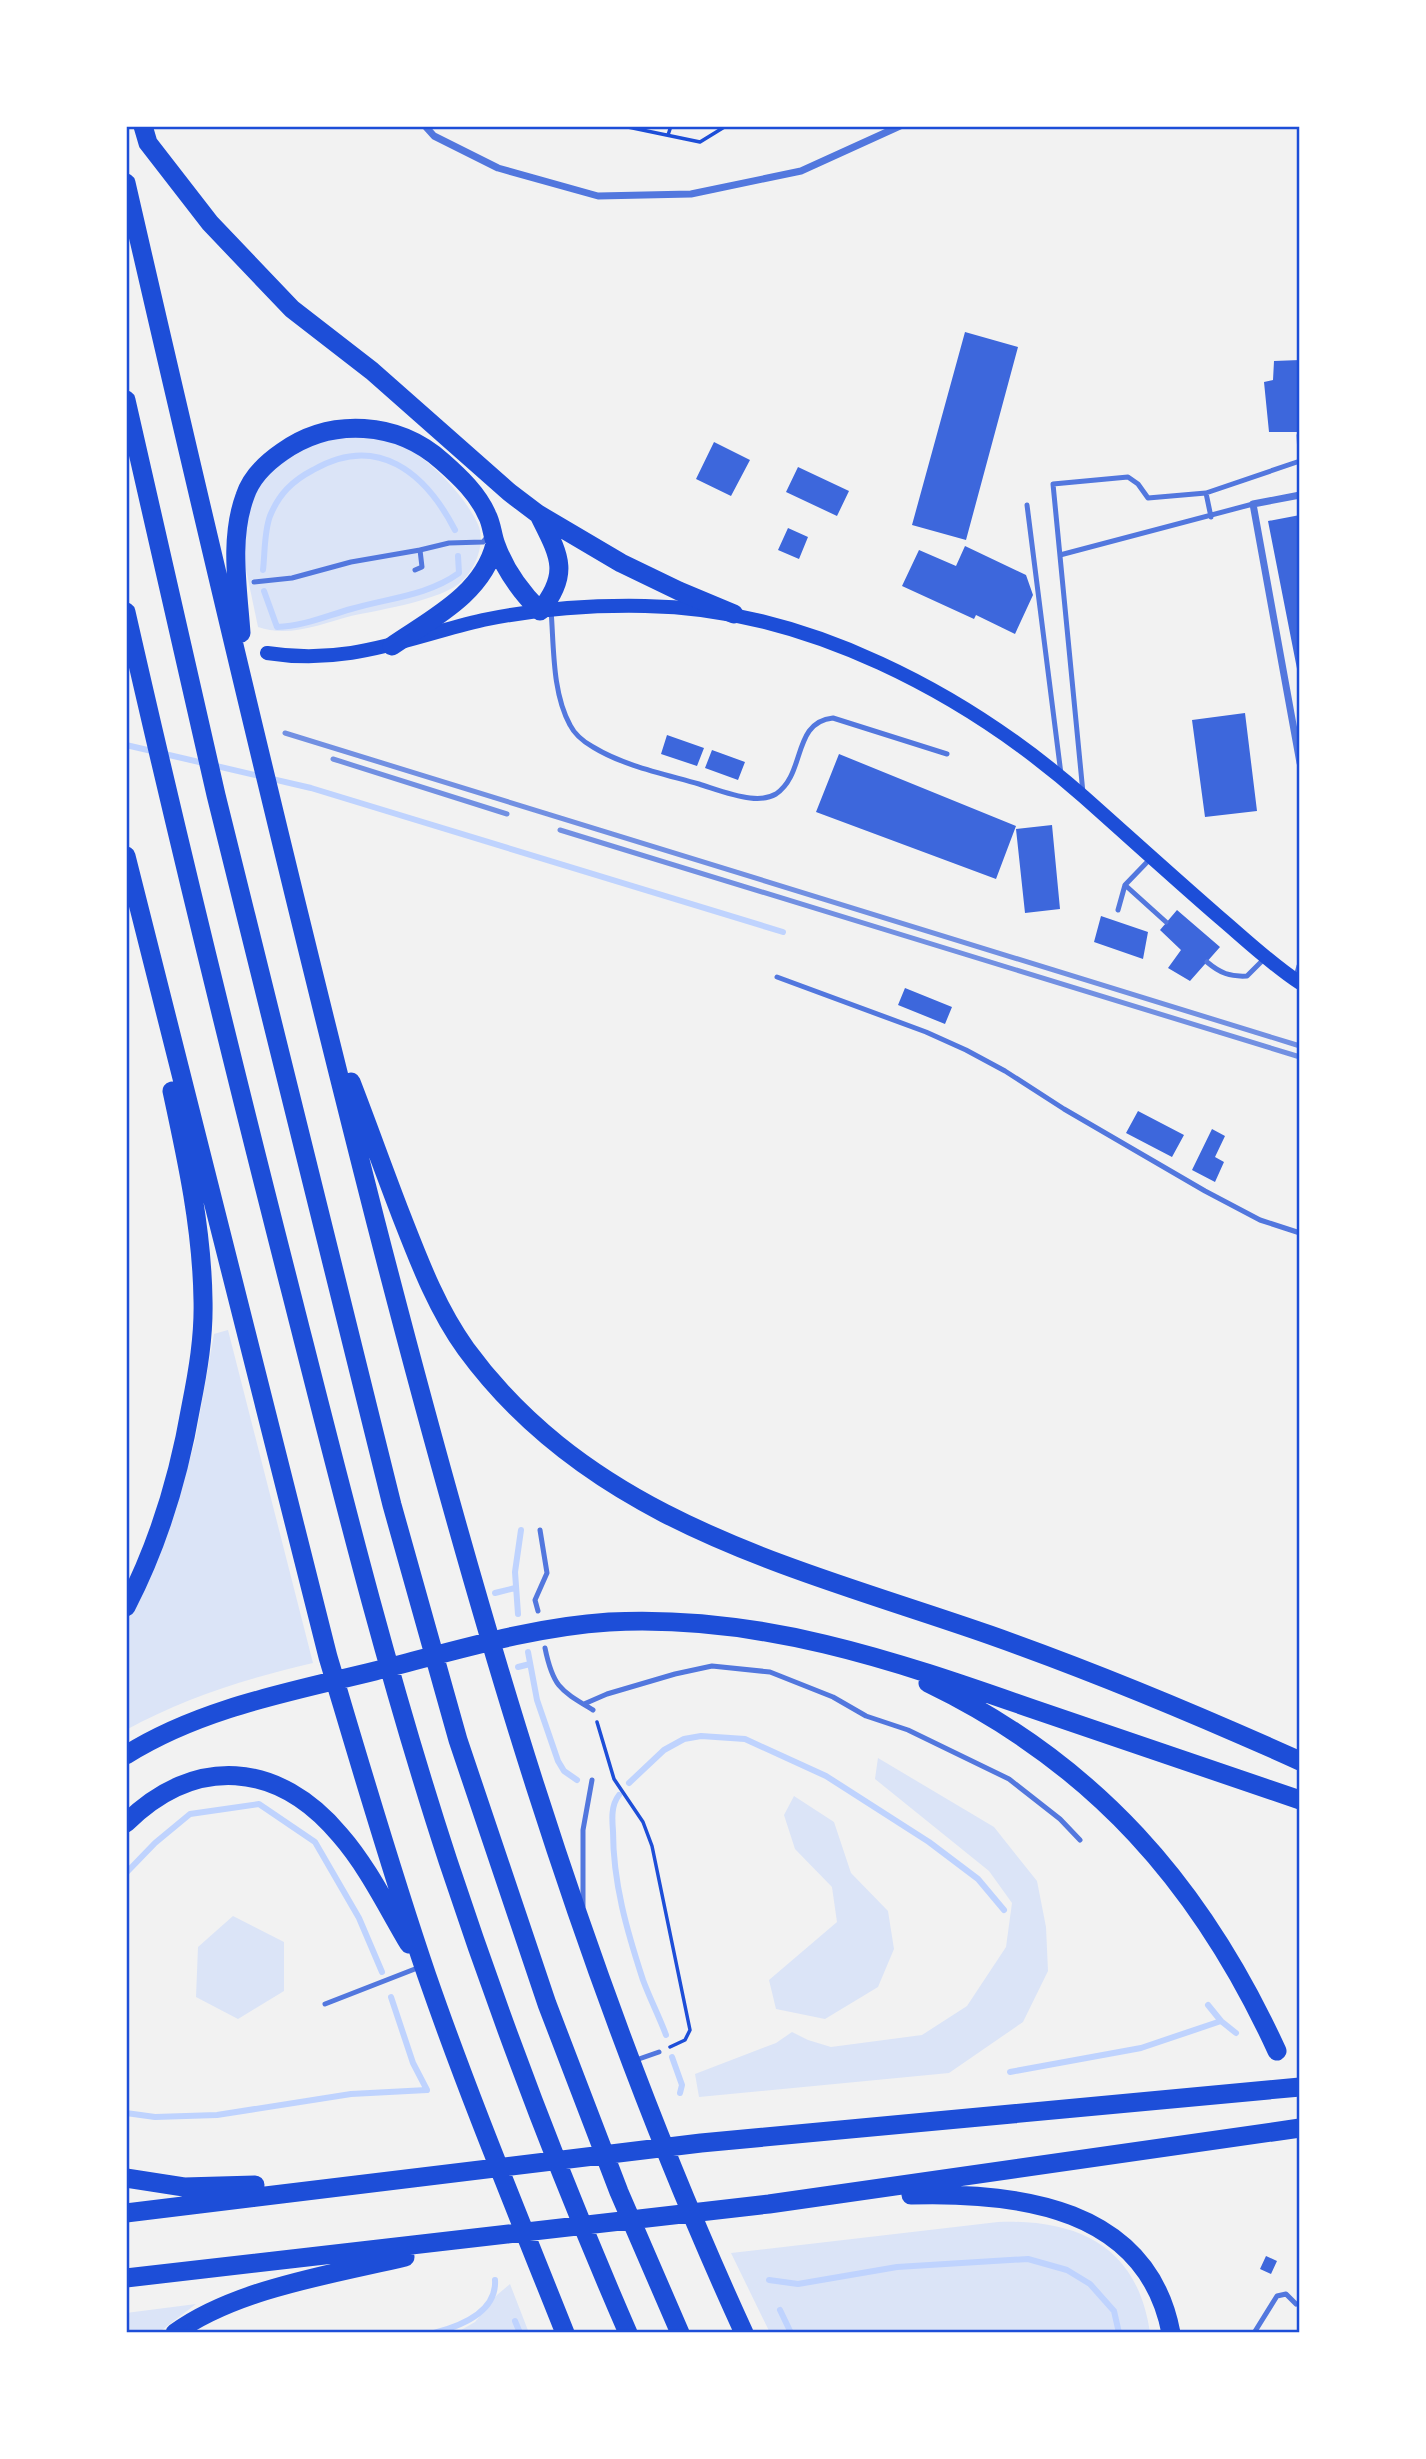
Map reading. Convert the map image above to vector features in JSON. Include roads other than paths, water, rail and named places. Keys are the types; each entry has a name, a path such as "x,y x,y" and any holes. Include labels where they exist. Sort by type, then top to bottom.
{"highway":[{"path":"143,126 148,143 210,223 292,309 372,371 509,492 538,514 621,563 679,592 734,614"},
{"path":"126,183 226,567 245,697 315,986 436,1449 521,1741 630,2063 708,2254 744,2333"},
{"path":"126,400 216,795 392,1505 458,1740 547,2004 619,2192 680,2333"},
{"path":"226,567 240,510 253,481 276,456 292,444 333,429 385,431 413,440 428,449 470,489 488,515 494,537 518,587 545,611 556,589 559,572 554,548 538,514"},
{"path":"392,646 472,588 486,570 494,537"},
{"path":"126,612 234,1069 349,1521 419,1768 521,2071 628,2333"},
{"path":"126,857 144,962 193,1192 203,1299 200,1355 177,1473 156,1540 126,1606"},
{"path":"126,857 328,1657 425,1971 565,2333"},
{"path":"315,986 411,1241 443,1312 465,1348 500,1390 532,1423 569,1453 605,1480 650,1507 732,1545 1054,1659 1300,1761"},
{"path":"126,1755 193,1722 264,1698 518,1636 579,1625 631,1622 696,1623 764,1631 833,1645 955,1682 1300,1800"},
{"path":"833,1645 897,1670 963,1701 1044,1753 1110,1807 1154,1852 1213,1931 1244,1982 1277,2050"},
{"path":"126,1823 164,1793 203,1777 244,1776 282,1787 313,1808 348,1844 425,1971"},
{"path":"126,2213 701,2143 1300,2087"},
{"path":"126,2278 732,2208 1300,2128"},
{"path":"126,2178 162,2185 208,2187 459,2171"},
{"path":"822,2196 981,2196 1035,2204 1072,2214 1116,2239 1139,2261 1157,2290 1171,2333"},
{"path":"175,2333 208,2313 253,2296 487,2237"},
{"path":"708,2254 753,2333"}],"main road":[{"path":"267,653 317,657 359,653 471,623 545,611 645,606 693,608 734,614 820,640 902,674 961,706 1061,778 1266,957 1299,976"}],"street":[{"path":"425,126 434,136 498,168 598,196 691,194 801,171 900,126"},
{"path":"1300,495 1252,504 1300,763"}],"lane":[{"path":"1299,435 1300,454"},
{"path":"1083,797 1053,484 1128,477 1138,484 1148,498 1206,493 1300,461"},
{"path":"1206,493 1211,517"},
{"path":"1060,555 1252,504"},
{"path":"1027,505 1061,778"},
{"path":"254,582 292,578 391,553 449,543 483,542 494,537"},
{"path":"415,570 422,568 419,550"},
{"path":"545,611 559,694 570,726 593,748 631,764 741,797 763,798 774,795 791,776 803,739 812,726 833,718 947,754"},
{"path":"1118,911 1125,885 1151,858"},
{"path":"1125,885 1166,922"},
{"path":"1208,962 1232,977 1247,976 1266,957"},
{"path":"776,977 926,1032 966,1050 1205,1191 1260,1220 1300,1233"},
{"path":"538,1611 535,1600 547,1573 540,1530"},
{"path":"545,1648 551,1675 566,1692 593,1710"},
{"path":"584,1704 607,1694 712,1666 770,1672 833,1697 866,1716 908,1730 999,1774 1042,1804 1080,1840"},
{"path":"583,1927 583,1830 592,1780"},
{"path":"325,2004 389,1979 425,1971"},
{"path":"630,2063 659,2052"},
{"path":"1254,2333 1277,2295 1286,2294 1296,2304"}],"waterway":[{"path":"263,570 267,529 278,501 299,479 336,460 358,456 378,457 397,464 429,491 455,530"},
{"path":"264,591 277,627 296,625 434,587 459,573 458,556"},
{"path":"126,745 311,788 783,932"},
{"path":"518,1614 515,1572 521,1530"},
{"path":"495,1593 515,1588"},
{"path":"528,1652 537,1700 558,1761 564,1771 577,1780"},
{"path":"518,1667 530,1664"},
{"path":"629,1783 664,1750 684,1739 701,1736 745,1739 826,1776 929,1842 978,1879 1004,1910"},
{"path":"619,1795 612,1817 618,1888 643,1980 666,2035"},
{"path":"126,1873 155,1843 190,1814 259,1804 315,1842 359,1918 382,1972"},
{"path":"126,2113 155,2117 217,2115 351,2094 427,2090 413,2063 391,1997"},
{"path":"1208,2005 1221,2021 1236,2033"},
{"path":"1010,2072 1141,2048 1221,2021"},
{"path":"672,2057 682,2085 680,2093"},
{"path":"769,2280 798,2284 897,2267 1028,2259 1067,2270 1090,2284 1114,2311 1119,2333"},
{"path":"434,2333 466,2322 484,2309 494,2291 495,2280"},
{"path":"780,2310 791,2333"},
{"path":"515,2321 520,2333"}],"railway":[{"path":"285,733 1300,1046"},
{"path":"333,759 507,814"},
{"path":"560,830 1300,1057"}]}
